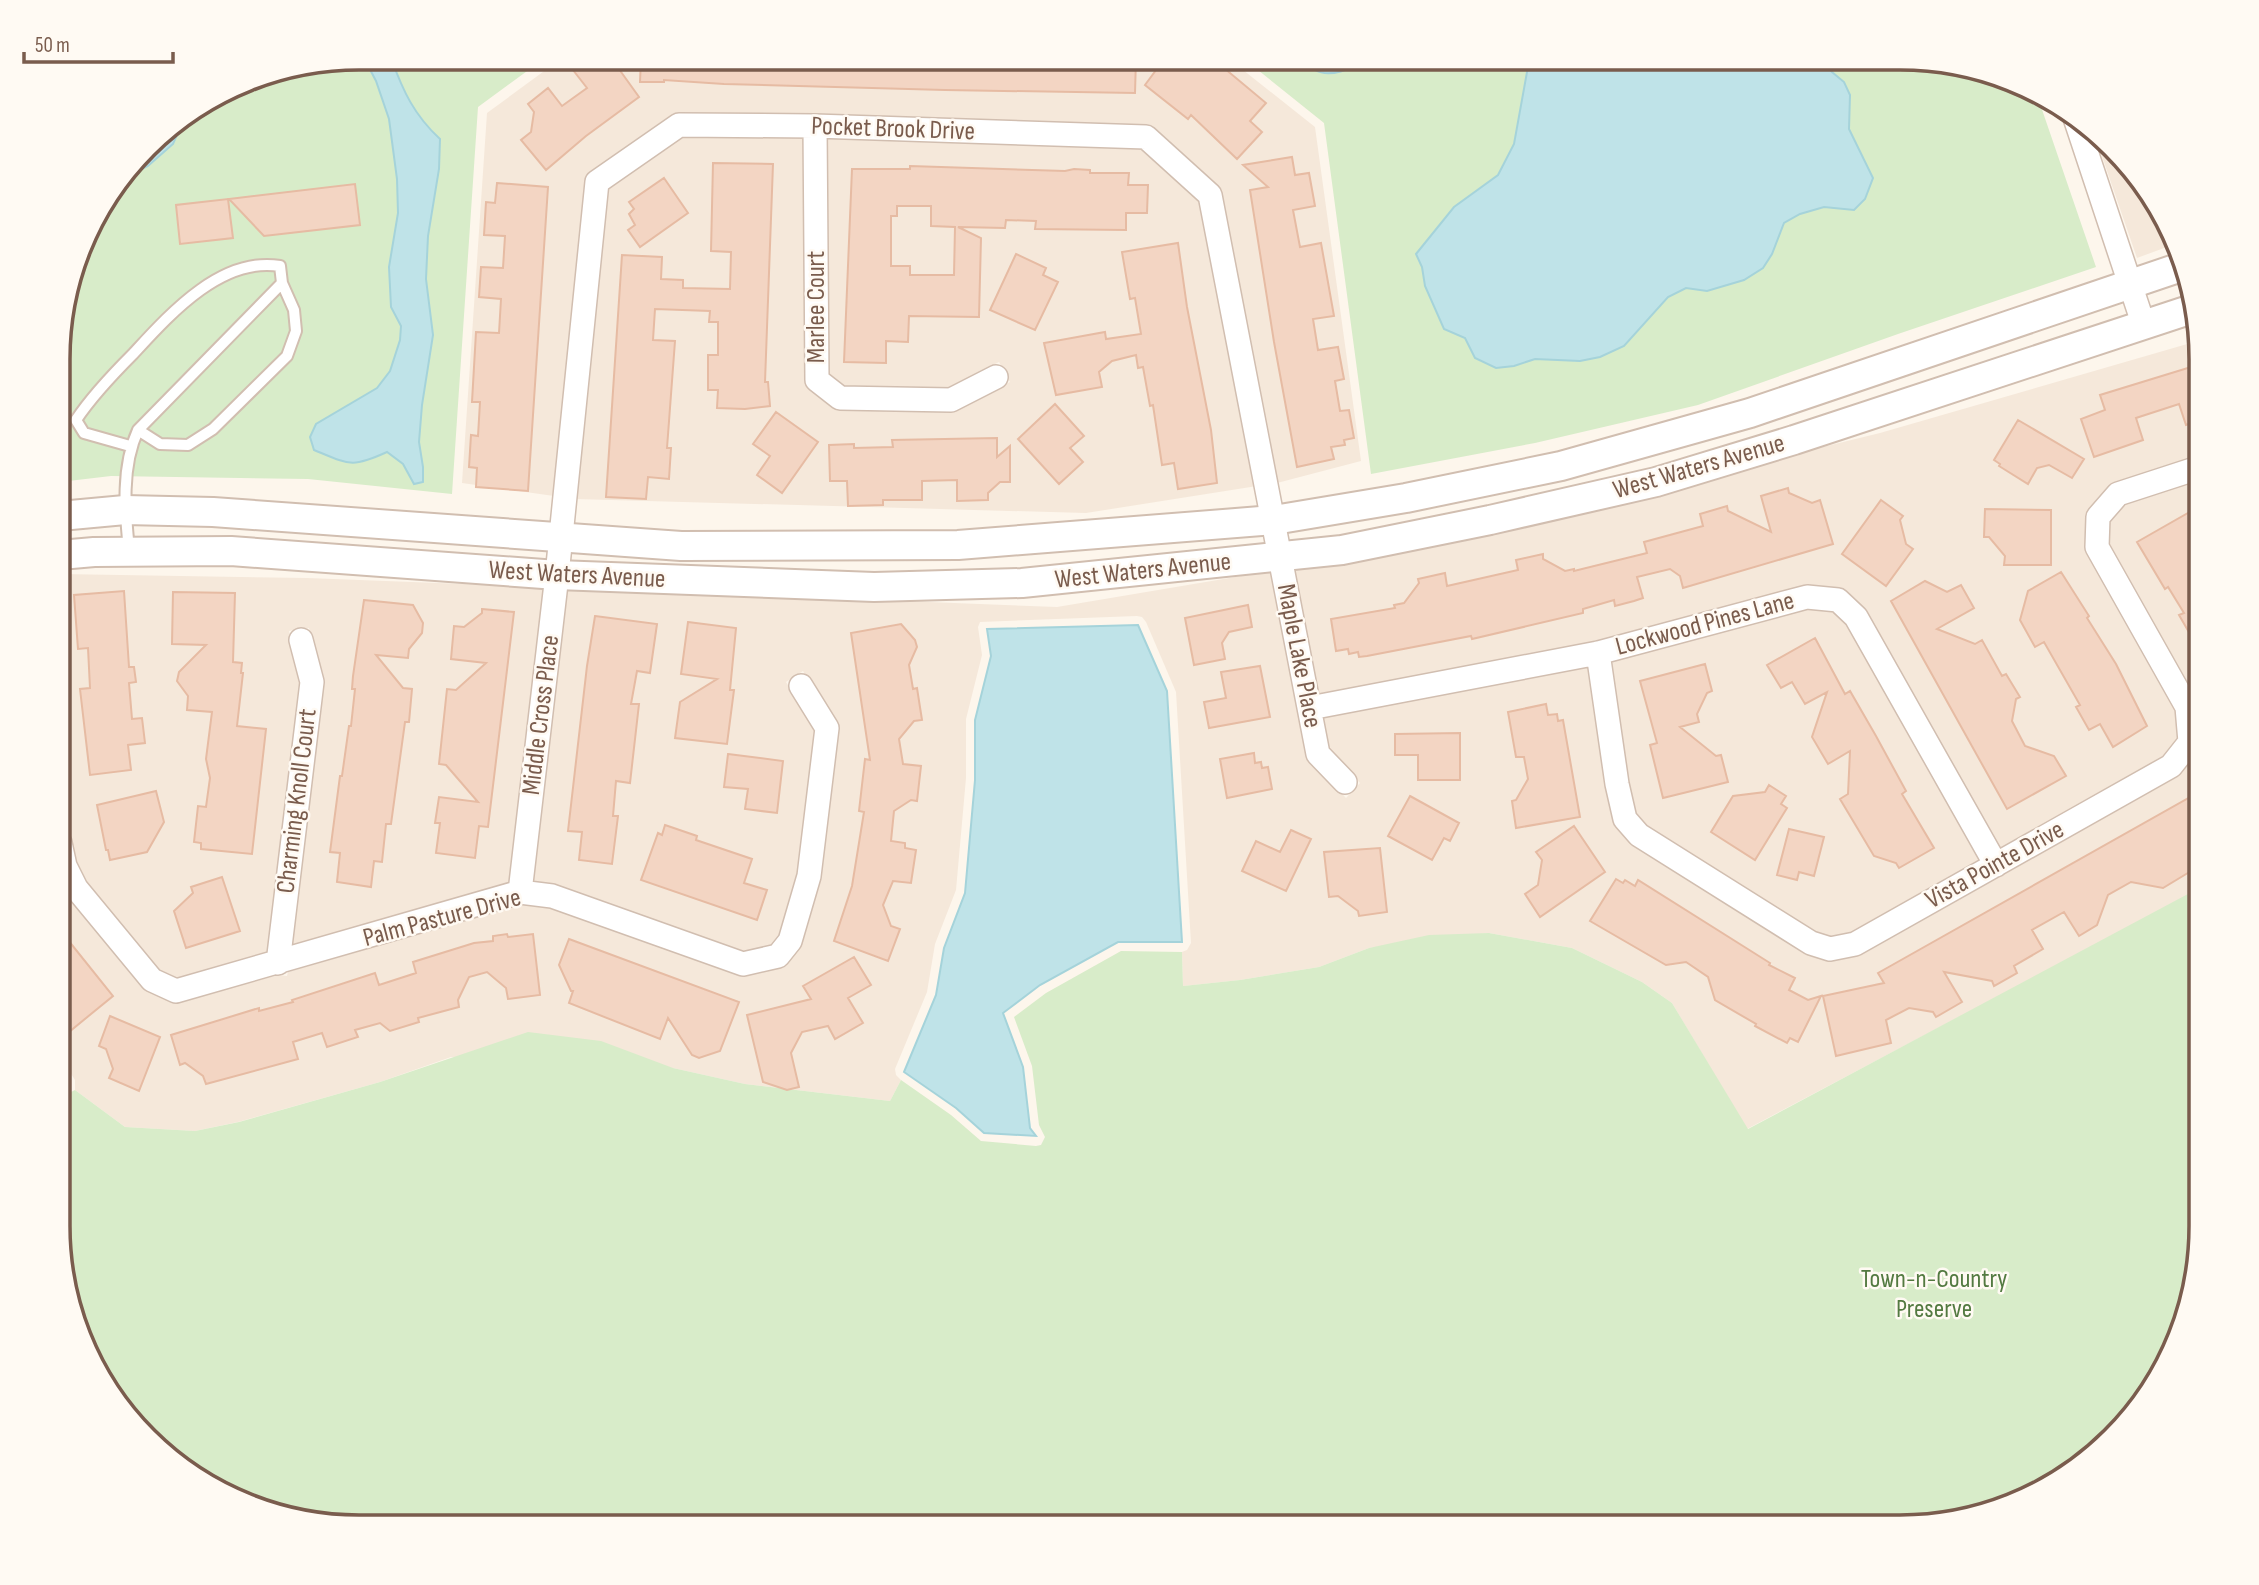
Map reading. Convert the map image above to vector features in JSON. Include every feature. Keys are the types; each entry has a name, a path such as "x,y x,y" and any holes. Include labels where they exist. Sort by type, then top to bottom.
{"street":[{"name":"Pocket Brook Drive","path":"561,537 597,182 679,125 815,126 1146,137 1210,195 1274,520"},
{"name":"Marlee Court","path":"815,126 817,380 840,398 951,400 996,377"},
{"path":"2080,133 2144,326"},
{"name":"West Waters Avenue","path":"70,515 125,510 214,512 741,548 958,545 1274,520 1405,498 1561,466 1750,413 2175,269"},
{"name":"West Waters Avenue","path":"70,555 231,551 557,575 874,587 1022,583 1342,550 1464,526 1656,482 1794,440 2185,312"},
{"name":"Vista Pointe Drive","path":"2189,471 2118,495 2098,517 2097,537 2097,547 2187,707 2189,730"},
{"name":"Maple Lake Place","path":"1274,520 1318,754 1345,782"},
{"name":"Middle Cross Place","path":"520,892 561,537"},
{"name":"Lockwood Pines Lane","path":"1310,708 1598,653 1807,597 1838,600 1856,617 1996,865"},
{"name":"Charming Knoll Court","path":"278,963 312,682 301,640"},
{"name":"Vista Pointe Drive","path":"1598,653 1617,784 1625,819 1639,835 1811,943 1830,949 1855,944 2171,766 2189,743"},
{"name":"Palm Pasture Drive","path":"70,876 76,888 152,980 176,991 520,892 552,896 743,964 778,956 790,941 809,876 827,728 801,686"}],"lane":[{"path":"130,446 84,433 76,420 90,399 174,309 211,282 261,263 280,266 282,282 294,310 296,331 287,356 213,429 188,445 160,444 138,430"},
{"path":"129,552 125,510 130,446 138,430 282,282"}],"shaded area":[{"path":"546,70 1243,70 1315,127 1361,461 1277,483 1220,193 1145,126 805,114 673,116 590,173 586,180 554,496 462,483 487,113"},
{"path":"683,136 805,137 806,379 834,407 841,410 952,411 1010,382 999,362 947,388 843,387 827,375 826,138 1143,148 1201,200 1257,486 1086,513 575,499 607,189"},
{"path":"2100,151 2140,198 2167,247 2137,258"},
{"path":"2188,344 2189,459 2113,484 2087,515 2177,710 2179,738 2164,757 1999,850 1838,589 1803,586 1595,642 1318,695 1292,567 1880,433"},
{"path":"2189,483 2189,730 2107,545 2108,522 2124,504"},
{"path":"1271,571 1312,762 1346,798 1360,783 1328,749 1322,717 1589,667 1615,820 1833,960 1858,955 2176,776 2189,761 2189,895 1747,1129 1672,1003 1642,982 1572,948 1489,933 1369,948 1319,967 1183,986 1182,952 1187,950 1191,943 1176,692 1146,622 1137,616 980,622 978,627 982,655 966,719 966,778 956,890 935,944 927,992 895,1069 901,1080 890,1101 745,1084 673,1068 451,1057 380,1082 238,1122 195,1131 125,1127 75,1090 75,1080 70,1072 70,889 180,1001 279,975 287,976 288,972 521,904 551,907 746,974 786,964 800,946 819,881 835,723 803,671 786,682 816,730 799,873 781,935 772,946 742,952 532,882 566,588 1057,607"},
{"path":"70,574 307,578 545,587 510,883 291,948 322,684 309,628 289,631 301,681 269,954 176,979 158,971 84,882 75,863 70,840"},
{"path":"1808,608 1834,611 1849,624 1981,860 1851,933 1830,937 1814,932 1645,827 1635,814 1627,783 1610,662"}],"green space":[{"path":"529,70 478,107 452,494 308,479 111,476 70,481 72,321 85,266 109,214 142,168 168,142 214,109 248,92 321,72"},
{"path":"1258,70 1938,72 1993,85 2041,107 2096,267 1698,405 1535,443 1371,474 1324,123"},
{"name":"Town-n-Country Preserve","path":"2189,893 2189,1226 2187,1264 2167,1337 2129,1402 2091,1443 2076,1455 2011,1493 1938,1513 321,1513 266,1500 214,1476 168,1443 142,1417 119,1387 92,1337 72,1264 70,1092 75,1090 125,1127 195,1131 239,1122 380,1082 528,1032 601,1041 673,1068 745,1084 890,1101 901,1080 951,1115 981,1141 1036,1146 1041,1145 1045,1137 1039,1125 1032,1066 1014,1017 1046,993 1121,951 1182,952 1183,986 1319,967 1369,948 1429,935 1489,933 1572,948 1642,982 1672,1003 1748,1129"}],"water":[{"path":"370,70 396,70 410,102 440,139 439,169 428,236 426,279 433,335 419,442 423,482 414,484 403,464 387,452 366,461 351,463 314,450 310,437 316,424 377,388 390,371 400,340 401,326 391,307 389,267 398,213 397,179 389,119"},
{"path":"1315,70 1344,70 1334,73"},
{"path":"1527,70 1830,70 1844,82 1850,95 1849,129 1873,178 1865,199 1854,210 1824,207 1800,214 1784,223 1772,254 1763,268 1744,280 1707,291 1686,288 1668,297 1624,346 1600,357 1580,361 1535,359 1496,368 1475,358 1465,338 1444,329 1425,286 1422,267 1416,254 1454,207 1498,175 1514,144"},
{"path":"177,135 173,144 141,170"},
{"path":"1138,625 1167,691 1182,942 1118,942 1040,985 1003,1013 1023,1067 1030,1128 1036,1136 984,1133 956,1108 904,1072 936,995 944,948 965,893 975,780 975,720 991,656 987,629"}],"building":[{"path":"573,70 620,70 639,97 546,170 521,140 531,132 534,112 528,104 548,88 562,106 587,88"},
{"path":"640,70 1136,70 1135,93 724,84 664,80 640,82"},
{"path":"1156,70 1226,70 1266,103 1250,121 1262,132 1237,159 1191,115 1188,119 1145,85"},
{"path":"1292,157 1295,175 1309,173 1315,206 1293,210 1300,247 1321,243 1334,316 1313,319 1318,350 1338,347 1344,379 1335,381 1340,411 1349,410 1354,438 1344,440 1345,445 1331,447 1334,459 1297,467 1250,190 1268,187 1243,165"},
{"path":"713,163 773,164 765,382 768,382 770,406 717,408 718,390 708,390 708,355 718,355 718,322 709,322 710,311 655,309 653,340 675,341 667,448 671,448 669,479 648,477 646,499 606,497 622,255 662,257 661,279 683,280 683,288 730,289 731,252 711,251"},
{"path":"910,166 1065,171 1074,169 1090,170 1090,173 1129,173 1128,185 1148,185 1147,213 1126,213 1126,230 1035,229 1036,221 1006,220 1005,228 958,227 981,238 979,317 909,316 908,342 886,341 886,363 844,362 852,169 910,169","holes":["897,206 931,206 931,226 955,227 954,275 910,275 910,266 891,266 891,216 897,216"]},
{"path":"664,178 688,213 640,247 628,230 635,225 629,214 634,209 629,202"},
{"path":"497,183 548,187 528,491 476,487 477,468 469,467 471,435 478,436 480,402 472,402 476,332 499,333 501,299 479,297 481,267 503,268 505,236 484,235 486,202 495,203"},
{"path":"355,184 360,225 264,236 229,199"},
{"path":"228,199 233,238 180,244 176,205"},
{"path":"1178,243 1187,307 1211,430 1217,483 1178,489 1174,463 1162,465 1153,405 1150,406 1143,367 1138,368 1136,355 1112,361 1099,372 1102,387 1056,395 1044,343 1105,332 1106,339 1141,334 1135,298 1130,299 1122,252"},
{"path":"1016,254 1046,268 1043,275 1058,282 1035,330 990,310"},
{"path":"2189,368 2189,424 2186,425 2179,404 2136,418 2143,440 2094,457 2081,419 2105,410 2100,395"},
{"path":"1055,404 1084,436 1070,448 1083,462 1059,484 1018,439"},
{"path":"776,412 818,442 782,493 757,475 770,456 753,444"},
{"path":"2018,420 2084,459 2072,478 2049,465 2037,468 2028,484 1999,466 1994,460"},
{"path":"997,438 997,457 1010,446 1010,482 1000,482 988,493 988,500 957,501 957,480 922,481 922,500 883,500 883,505 848,506 847,481 830,481 829,445 854,444 854,448 893,447 892,440"},
{"path":"1788,488 1789,493 1812,503 1820,500 1833,544 1683,588 1680,576 1670,569 1637,577 1643,598 1615,606 1614,600 1583,609 1583,613 1472,639 1471,636 1359,657 1358,652 1349,654 1348,649 1336,651 1331,619 1395,608 1394,605 1404,603 1419,583 1418,579 1445,573 1447,586 1518,570 1516,560 1543,554 1543,559 1565,571 1574,571 1647,553 1644,542 1703,526 1700,514 1727,506 1728,511 1771,532 1761,496"},
{"path":"1881,500 1903,516 1900,520 1906,544 1913,549 1886,586 1842,554"},
{"path":"1985,509 2051,510 2051,565 2004,565 2005,556 1989,537 1984,537"},
{"path":"2189,512 2189,632 2179,615 2184,613 2168,587 2165,589 2137,542"},
{"path":"2061,572 2116,664 2147,726 2113,747 2100,724 2089,730 2076,707 2080,705 2044,642 2035,647 2020,620 2028,591"},
{"path":"1925,581 1947,592 1961,585 1974,608 1937,629 1975,644 1982,640 2002,676 2006,674 2020,697 2016,699 2012,721 2025,746 2054,756 2066,776 2007,809 1891,601"},
{"path":"124,591 129,667 134,667 136,682 129,683 132,719 142,718 145,743 128,745 131,770 90,775 80,689 90,688 88,648 78,649 74,595"},
{"path":"173,592 235,593 233,662 242,663 243,673 237,726 266,729 252,854 201,849 201,843 194,842 198,806 206,807 210,778 206,759 212,712 187,710 188,696 177,681 179,672 206,645 172,644"},
{"path":"364,600 413,605 423,623 422,633 409,649 408,658 376,655 403,688 412,689 409,722 405,722 391,824 386,824 382,862 374,861 371,887 337,882 340,853 330,852 340,776 351,726 355,689 352,689 353,676"},
{"path":"1248,605 1252,627 1229,632 1222,643 1225,659 1194,665 1185,618"},
{"path":"482,609 514,612 488,827 479,826 475,858 436,853 440,823 435,823 439,797 478,802 446,765 439,764 447,689 456,690 486,663 451,659 454,626 464,627 482,613"},
{"path":"595,616 657,624 650,673 637,671 631,704 639,704 630,783 616,781 613,816 618,816 612,864 579,860 582,832 568,831"},
{"path":"688,622 736,628 730,690 734,690 727,744 675,738 680,702 717,679 681,674"},
{"path":"901,624 915,640 917,647 909,665 913,689 917,688 922,720 914,721 899,739 903,764 921,766 917,801 911,800 894,811 891,841 905,843 905,848 916,850 911,883 893,881 883,905 891,926 900,929 888,961 834,941 852,886 864,812 859,811 865,759 870,760 851,633"},
{"path":"1815,638 1845,694 1850,691 1876,736 1906,791 1902,794 1934,848 1899,868 1896,863 1874,856 1840,799 1848,794 1850,751 1828,764 1812,737 1827,692 1805,704 1792,682 1781,688 1767,665"},
{"path":"1705,664 1712,691 1707,693 1697,714 1699,722 1680,727 1716,756 1721,755 1728,782 1663,798 1650,745 1657,743 1640,681"},
{"path":"1260,666 1270,717 1209,728 1204,702 1226,698 1221,672"},
{"path":"1546,704 1548,715 1557,714 1558,721 1563,720 1580,817 1516,828 1512,801 1516,800 1528,779 1524,757 1516,757 1508,712"},
{"path":"1460,733 1460,780 1418,780 1418,755 1395,755 1395,734"},
{"path":"1254,753 1255,763 1261,762 1262,768 1268,767 1272,789 1227,798 1220,759"},
{"path":"728,754 783,761 777,813 745,809 748,789 724,787"},
{"path":"1769,785 1786,796 1781,804 1787,808 1755,860 1711,832 1733,796 1765,792"},
{"path":"156,791 164,822 147,852 110,860 97,805"},
{"path":"1410,796 1459,823 1450,841 1444,838 1432,860 1388,836"},
{"path":"2189,798 2189,872 2163,888 2131,882 2108,895 2097,925 2079,936 2064,912 2032,930 2043,949 2014,966 2017,973 1994,986 1992,981 1944,972 1962,1002 1936,1017 1933,1012 1909,1008 1886,1020 1891,1043 1836,1056 1823,996 1884,983 1878,973"},
{"path":"665,825 697,836 696,840 752,859 744,883 767,890 757,920 641,880 658,833 662,835"},
{"path":"1574,826 1605,872 1540,917 1525,894 1538,885 1542,860 1536,852"},
{"path":"1789,829 1824,837 1814,876 1799,872 1797,880 1777,875"},
{"path":"1291,830 1311,839 1286,891 1242,871 1256,841 1280,852"},
{"path":"1380,848 1387,912 1359,916 1358,911 1338,896 1329,897 1324,852"},
{"path":"222,877 240,931 186,948 174,911 193,893 191,887"},
{"path":"1616,879 1623,883 1625,880 1635,886 1638,880 1770,963 1769,965 1795,978 1789,990 1808,1000 1821,996 1798,1042 1790,1038 1787,1043 1715,1000 1708,977 1686,962 1666,965 1590,921"},
{"path":"507,934 508,937 533,934 540,995 508,999 506,988 487,972 469,977 458,1000 459,1007 418,1018 419,1022 390,1031 380,1023 355,1030 358,1037 327,1047 322,1033 293,1042 298,1059 206,1084 203,1076 185,1063 180,1065 171,1035 259,1008 259,1011 293,1002 292,1000 375,973 379,985 416,973 413,962 474,943 493,941 493,936"},
{"path":"569,939 739,1002 720,1051 699,1058 692,1055 668,1018 660,1039 569,1003 573,991 559,965"},
{"path":"70,942 113,996 70,1031"},
{"path":"854,957 871,985 848,998 863,1023 835,1039 828,1026 802,1032 791,1053 799,1087 787,1090 763,1082 747,1015 811,999 803,986"},
{"path":"110,1016 160,1037 139,1091 109,1078 113,1069 106,1049 99,1046"}]}
